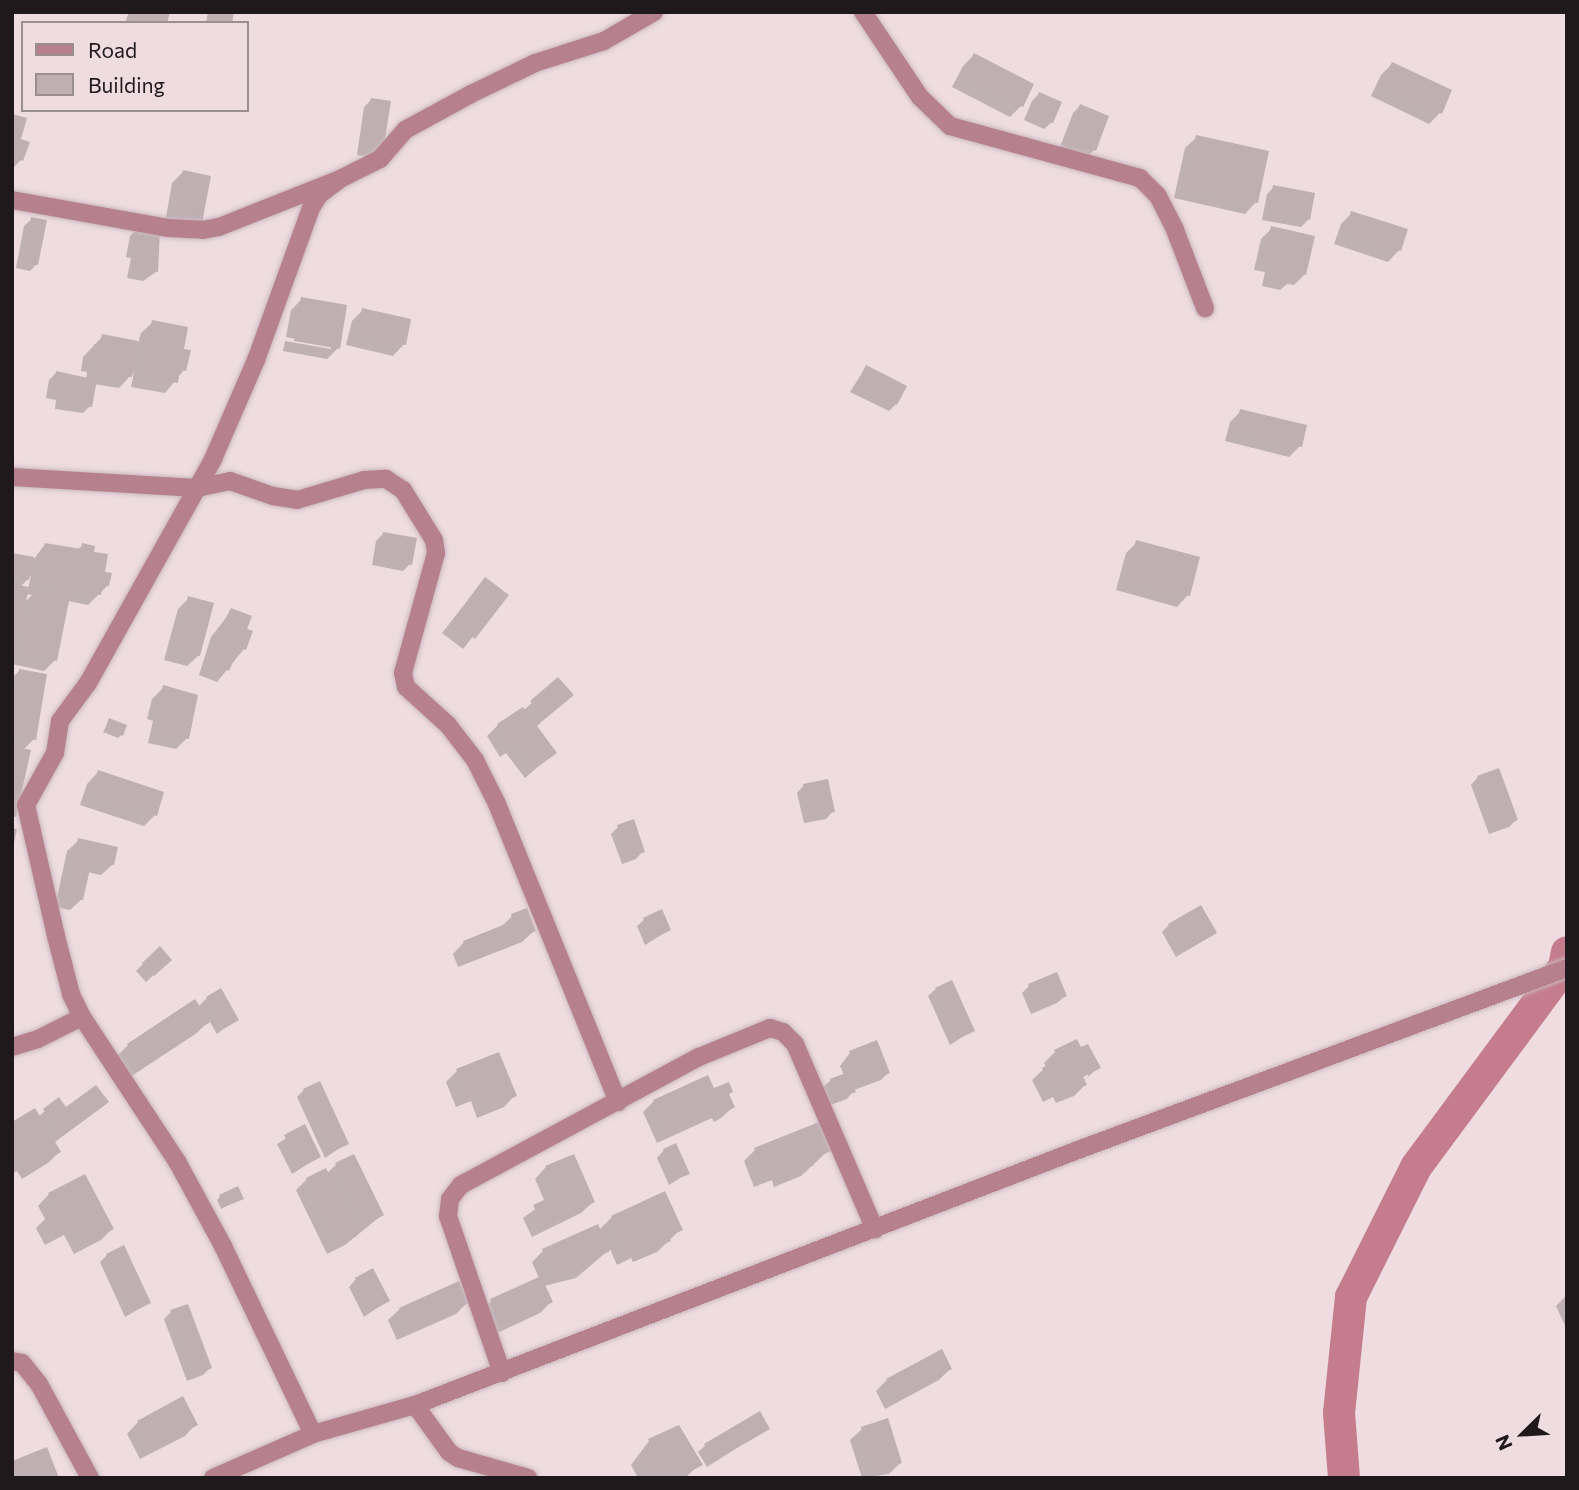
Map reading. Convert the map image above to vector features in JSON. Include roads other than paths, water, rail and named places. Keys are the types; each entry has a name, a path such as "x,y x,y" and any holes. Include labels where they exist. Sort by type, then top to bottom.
{"street":[{"path":"12,200 168,228 203,230 238,221 340,179 380,159 405,130 471,94 535,63 604,41 654,12"},
{"path":"863,12 920,97 950,126 1140,178 1158,196 1175,230 1205,308"},
{"path":"313,1434 223,1246 178,1163 82,1017 71,994 26,805 55,753 61,721 88,683 197,488 256,360 311,208 320,195 340,179"},
{"path":"12,477 197,488 230,481 273,496 297,500 365,480 386,479 403,490 434,540 436,553 403,673 406,687 448,725 475,760 497,804 618,1102"},
{"path":"213,1478 251,1469 313,1434 415,1405 502,1373 1070,1153 1567,968"},
{"path":"12,1047 38,1039 82,1017"},
{"path":"502,1373 448,1216 450,1199 461,1185 699,1058 770,1028 783,1032 795,1044 875,1230"},
{"path":"12,1361 22,1363 39,1384 90,1478"},
{"path":"415,1405 449,1452 458,1458 528,1478"}],"waterway":[{"path":"1344,1478 1339,1413 1351,1297 1416,1167 1564,967 1567,952"}]}
